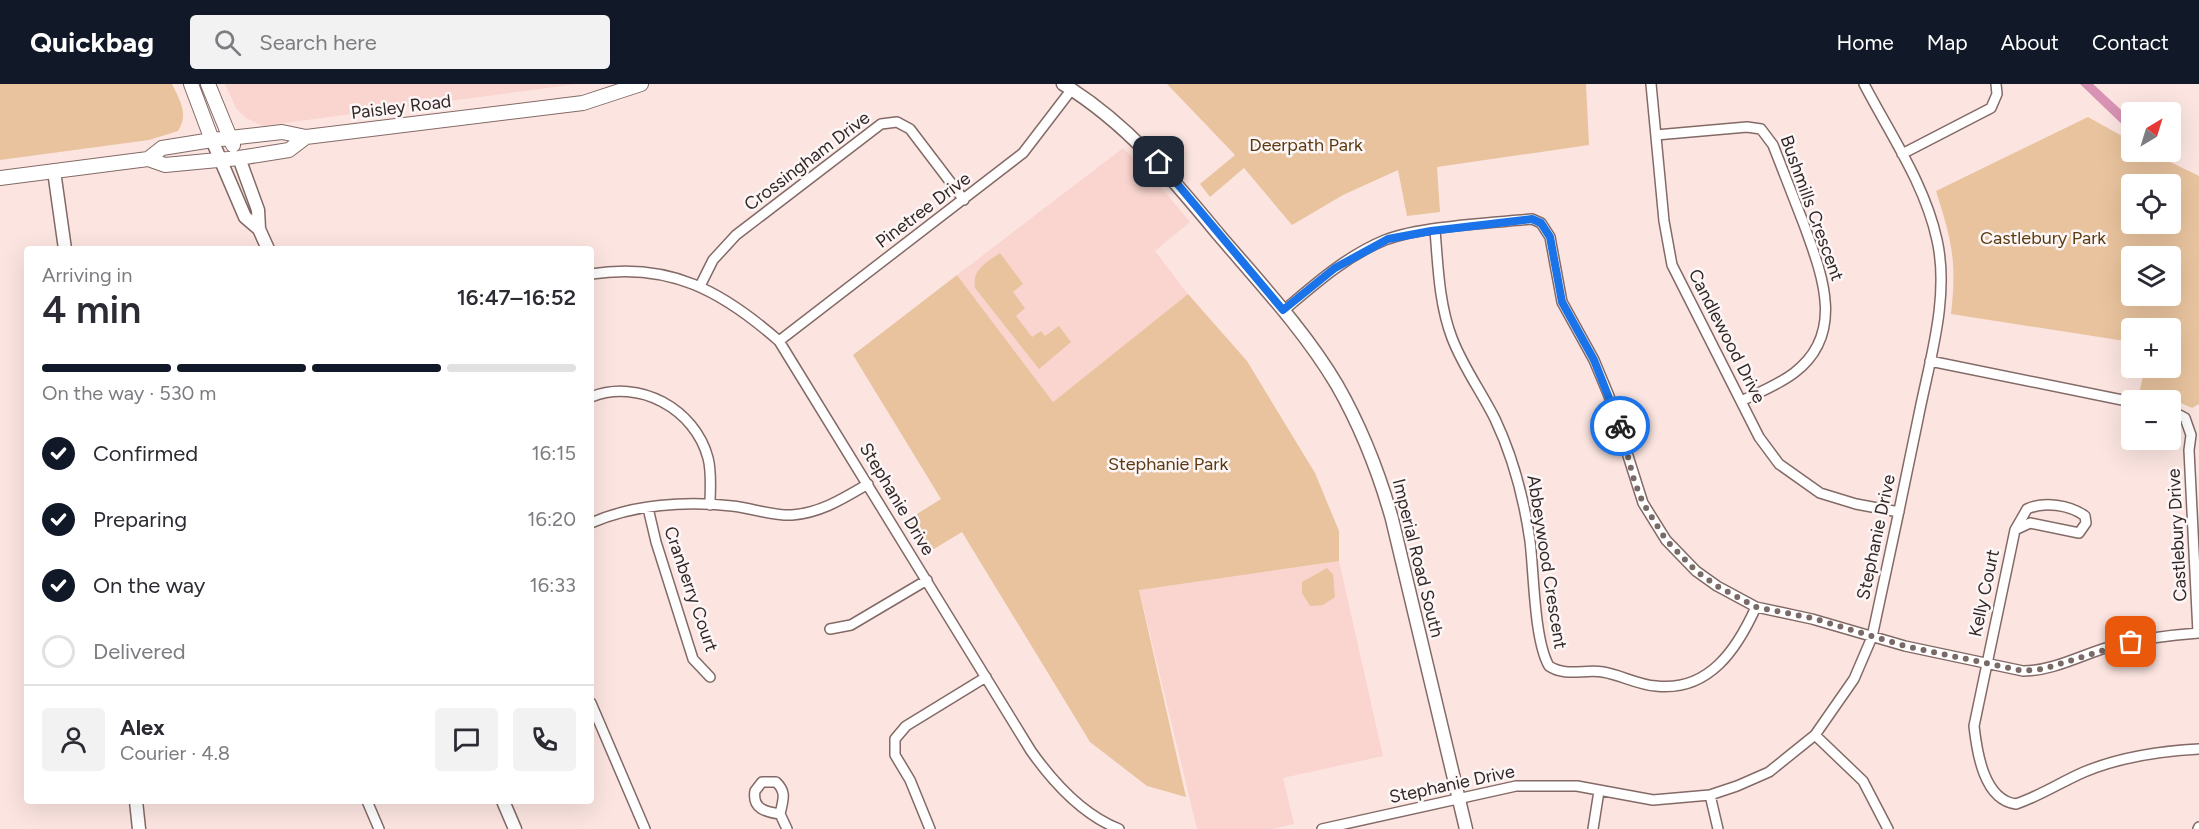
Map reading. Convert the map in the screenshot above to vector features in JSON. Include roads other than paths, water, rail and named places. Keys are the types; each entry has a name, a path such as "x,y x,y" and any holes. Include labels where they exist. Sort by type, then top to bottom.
{"main road":[{"path":"191,84 212,140"},
{"path":"208,84 239,158"},
{"name":"Paisley Road","path":"148,159 162,148 212,140 282,132 306,137 583,103 641,84"},
{"name":"Paisley Road","path":"0,178 148,159 165,165 239,158 289,150 306,137"}],"street":[{"name":"Candlewood Drive","path":"1651,84 1664,221 1672,265 1770,454 1804,484 1838,500 1899,512"},
{"name":"Stephanie Drive","path":"1323,829 1340,827 1492,789 1547,785 1577,786 1653,800 1710,795 1769,772 1815,735 1854,680 1872,637 1939,314 1941,280 1937,240 1926,202 1864,84"},
{"path":"1902,154 1991,108 1997,94 1996,84"},
{"name":"Pinetree Drive","path":"779,340 1023,153 1067,87"},
{"name":"Imperial Road South","path":"1067,87 1111,117 1159,162 1283,310 1335,383 1363,438 1384,490 1466,829"},
{"name":"Crossingham Drive","path":"700,286 712,260 736,235 881,124 897,122 910,129 964,200"},
{"name":"Bushmills Crescent","path":"1656,135 1747,127 1766,133 1773,145 1822,275 1827,312 1818,342 1794,373 1741,401"},
{"path":"212,140 245,217 259,229"},
{"path":"239,158 258,210 259,229 267,246"},
{"path":"54,171 64,246"},
{"path":"1283,310 1335,268 1364,250 1388,239 1434,230 1532,219 1546,229 1562,302 1594,360 1609,396 1634,480 1654,524 1696,571 1717,586 1756,607 1812,618 1872,637 2023,671 2043,669 2113,646 2148,638 2198,633"},
{"name":"Abbeywood Crescent","path":"1434,230 1440,286 1451,336 1495,420 1519,484 1530,540 1542,646 1550,666 1565,672 1591,670 1606,672 1656,686 1682,684 1705,675 1726,659 1743,637 1756,607"},
{"name":"Stephanie Drive","path":"594,274 626,270 661,275 700,286 726,298 779,340 986,677 1049,775 1076,801 1115,828"},
{"path":"1930,361 2121,400"},
{"path":"594,396 621,391 651,396 675,409 693,427 708,459 710,505"},
{"name":"Castlebury Drive","path":"2181,416 2186,418 2190,425 2196,521 2198,633"},
{"path":"594,522 612,515 648,508 710,505 793,515 832,505 868,484"},
{"name":"Kelly Court","path":"2015,530 2030,523 2079,532 2086,523 2085,516 2078,511 2044,504 2027,509 2015,530 1974,726 1976,751 1985,775 1998,796 2007,803 2016,804 2027,801 2079,774 2122,760 2199,749"},
{"name":"Cranberry Court","path":"648,508 656,542 693,659 710,677"},
{"path":"830,629 851,625 927,580"},
{"path":"930,829 910,780 895,755 895,739 906,726 986,677"},
{"path":"594,710 645,829"},
{"path":"1815,735 1863,781 1888,829"},
{"path":"1593,829 1599,791"},
{"path":"1710,795 1718,829"},
{"path":"135,804 139,829"},
{"path":"369,804 379,829"},
{"path":"504,804 515,829"},
{"path":"780,814 787,829"}],"park label":[{"name":"Deerpath Park","path":"1306,145"},
{"name":"Castlebury Park","path":"2043,238"},
{"name":"Stephanie Park","path":"1168,464"}]}
